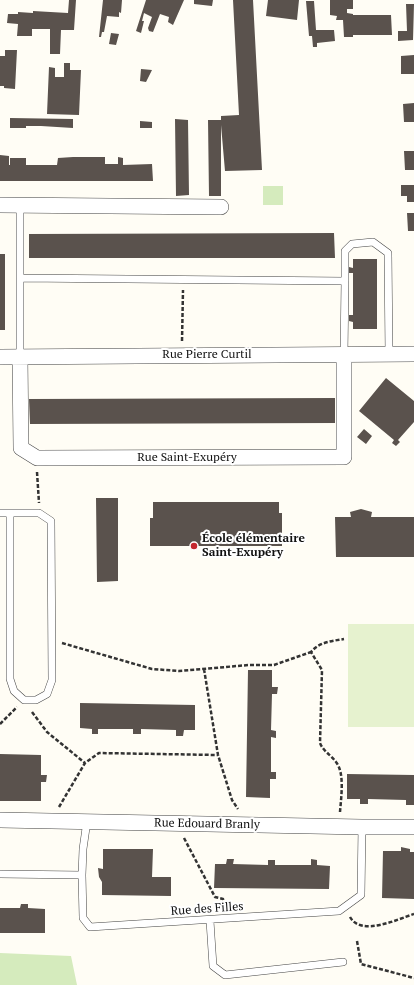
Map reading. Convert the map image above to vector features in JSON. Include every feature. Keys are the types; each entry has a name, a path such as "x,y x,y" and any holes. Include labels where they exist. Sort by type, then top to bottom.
{"street":[{"path":"0,205 221,207"},
{"name":"Rue Pierre Curtil","path":"0,357 414,354"},
{"name":"Rue Saint-Exupéry","path":"37,458 344,457 344,355"},
{"path":"20,357 20,448 37,458"},
{"name":"Rue Edouard Branly","path":"0,820 414,827"}],"lane":[{"path":"20,205 20,357"},
{"path":"344,355 345,251 352,244 374,242 388,253 389,354"},
{"path":"20,278 345,281"},
{"path":"0,512 39,513 51,521 52,680 47,694 36,700 24,700 14,691 10,679 10,513"},
{"name":"Rue des Filles","path":"87,821 83,849 82,875 84,918 90,927 227,920 339,911 353,901"},
{"path":"353,901 361,895 362,827"},
{"path":"0,874 82,875"},
{"path":"210,921 213,966 225,976 343,962"}],"path":[{"path":"182,280 182,356"},
{"path":"37,458 39,513"},
{"path":"52,640 152,669 180,671 249,665 274,665 311,652 315,647 328,642 344,639"},
{"path":"311,652 322,670 320,743 322,748 335,760 340,768 340,826"},
{"path":"204,669 218,755 232,800 248,824"},
{"path":"0,724 24,700 47,732 85,762"},
{"path":"50,821 85,762 99,753 218,755"},
{"path":"176,823 214,897 223,899 227,920"},
{"path":"353,901 350,909 350,918 355,924 371,927 414,914"},
{"path":"357,941 361,964 414,978"}],"green space":[{"path":"263,186 283,186 283,205 263,205"},
{"path":"348,624 414,624 414,727 348,727"},
{"path":"0,953 71,956 77,985 0,985"}],"building":[{"path":"69,0 76,0 74,30 61,30 60,54 50,54 50,29 32,29 32,36 17,36 18,24 7,23 8,14 18,14 18,12 33,13 33,11 68,13"},
{"path":"103,0 122,0 121,13 119,12 119,17 107,16 104,32 102,32 101,37 99,37"},
{"path":"146,0 184,0 173,25 168,22 169,17 160,14 153,32 149,31 148,28 152,17 144,13 141,33 136,31"},
{"path":"194,0 213,0 212,6 194,4"},
{"path":"233,0 253,0 262,170 225,171 221,125 221,196 209,196 208,120 221,120 221,116 239,115"},
{"path":"268,0 299,0 297,20 266,16"},
{"path":"330,0 353,0 353,9 347,9 347,13 353,15 391,15 392,35 353,35 353,37 344,37 343,20 336,20 337,16 330,15"},
{"path":"306,1 314,1 316,30 334,30 335,41 317,43 317,47 313,47 312,36 309,36"},
{"path":"406,4 414,4 413,40 398,41 398,31 407,31"},
{"path":"111,33 119,34 116,45 109,44"},
{"path":"5,50 17,50 15,89 0,86 0,56 5,56"},
{"path":"414,55 414,74 401,74 401,56"},
{"path":"64,63 70,63 70,70 81,70 79,115 47,114 49,67 55,68 55,77 64,77"},
{"path":"141,69 152,70 146,82 140,81"},
{"path":"414,103 414,122 404,122 403,104"},
{"path":"10,118 73,119 73,128 26,126 26,128 10,128"},
{"path":"175,119 188,120 189,195 176,196"},
{"path":"140,121 152,122 152,128 140,128"},
{"path":"404,151 414,151 414,170 405,170"},
{"path":"0,155 9,156 9,165 10,158 26,158 26,165 57,165 58,158 73,157 105,157 105,164 118,164 118,157 123,158 123,165 152,164 153,181 0,181"},
{"path":"401,185 414,185 414,202 407,202 407,196 401,196"},
{"path":"407,213 414,213 414,231 408,231"},
{"path":"334,233 335,258 29,258 29,234"},
{"path":"0,254 5,254 5,330 0,330"},
{"path":"353,259 377,259 377,329 353,329 353,322 349,321 349,315 353,315 353,273 349,273 349,267 353,268"},
{"path":"386,378 414,401 414,422 398,440 400,442 396,446 392,443 394,440 359,411"},
{"path":"335,398 335,423 30,424 29,399"},
{"path":"364,429 372,436 366,444 357,437"},
{"path":"96,498 118,498 118,581 97,582"},
{"path":"153,502 279,502 279,513 282,513 282,546 150,546 150,518 153,518"},
{"path":"361,509 372,512 371,517 414,517 414,557 336,557 335,517 351,517 350,512"},
{"path":"248,670 272,670 272,687 278,687 277,694 272,694 271,730 276,731 276,738 271,737 271,772 276,772 276,779 270,779 270,798 246,797"},
{"path":"80,703 195,705 195,730 184,730 183,736 176,736 176,730 141,729 141,734 133,734 133,729 98,729 98,734 92,734 92,729 80,728"},
{"path":"0,754 41,755 41,775 47,775 46,782 41,782 41,801 0,801"},
{"path":"347,774 414,775 414,805 406,805 406,800 368,799 368,804 360,804 360,799 347,799"},
{"path":"401,847 410,849 410,852 414,852 414,899 382,898 383,851 401,851"},
{"path":"103,849 153,849 152,877 171,877 171,896 102,895 102,882 99,877 98,868 103,869"},
{"path":"227,859 234,859 233,864 268,865 268,860 275,860 275,865 311,865 311,859 317,860 317,865 330,866 329,889 214,888 215,864 226,864"},
{"path":"21,904 28,904 28,908 45,909 45,933 0,933 0,908 20,908"}],"place":[{"name":"École élémentaire Saint-Exupéry","path":"194,546"}]}
